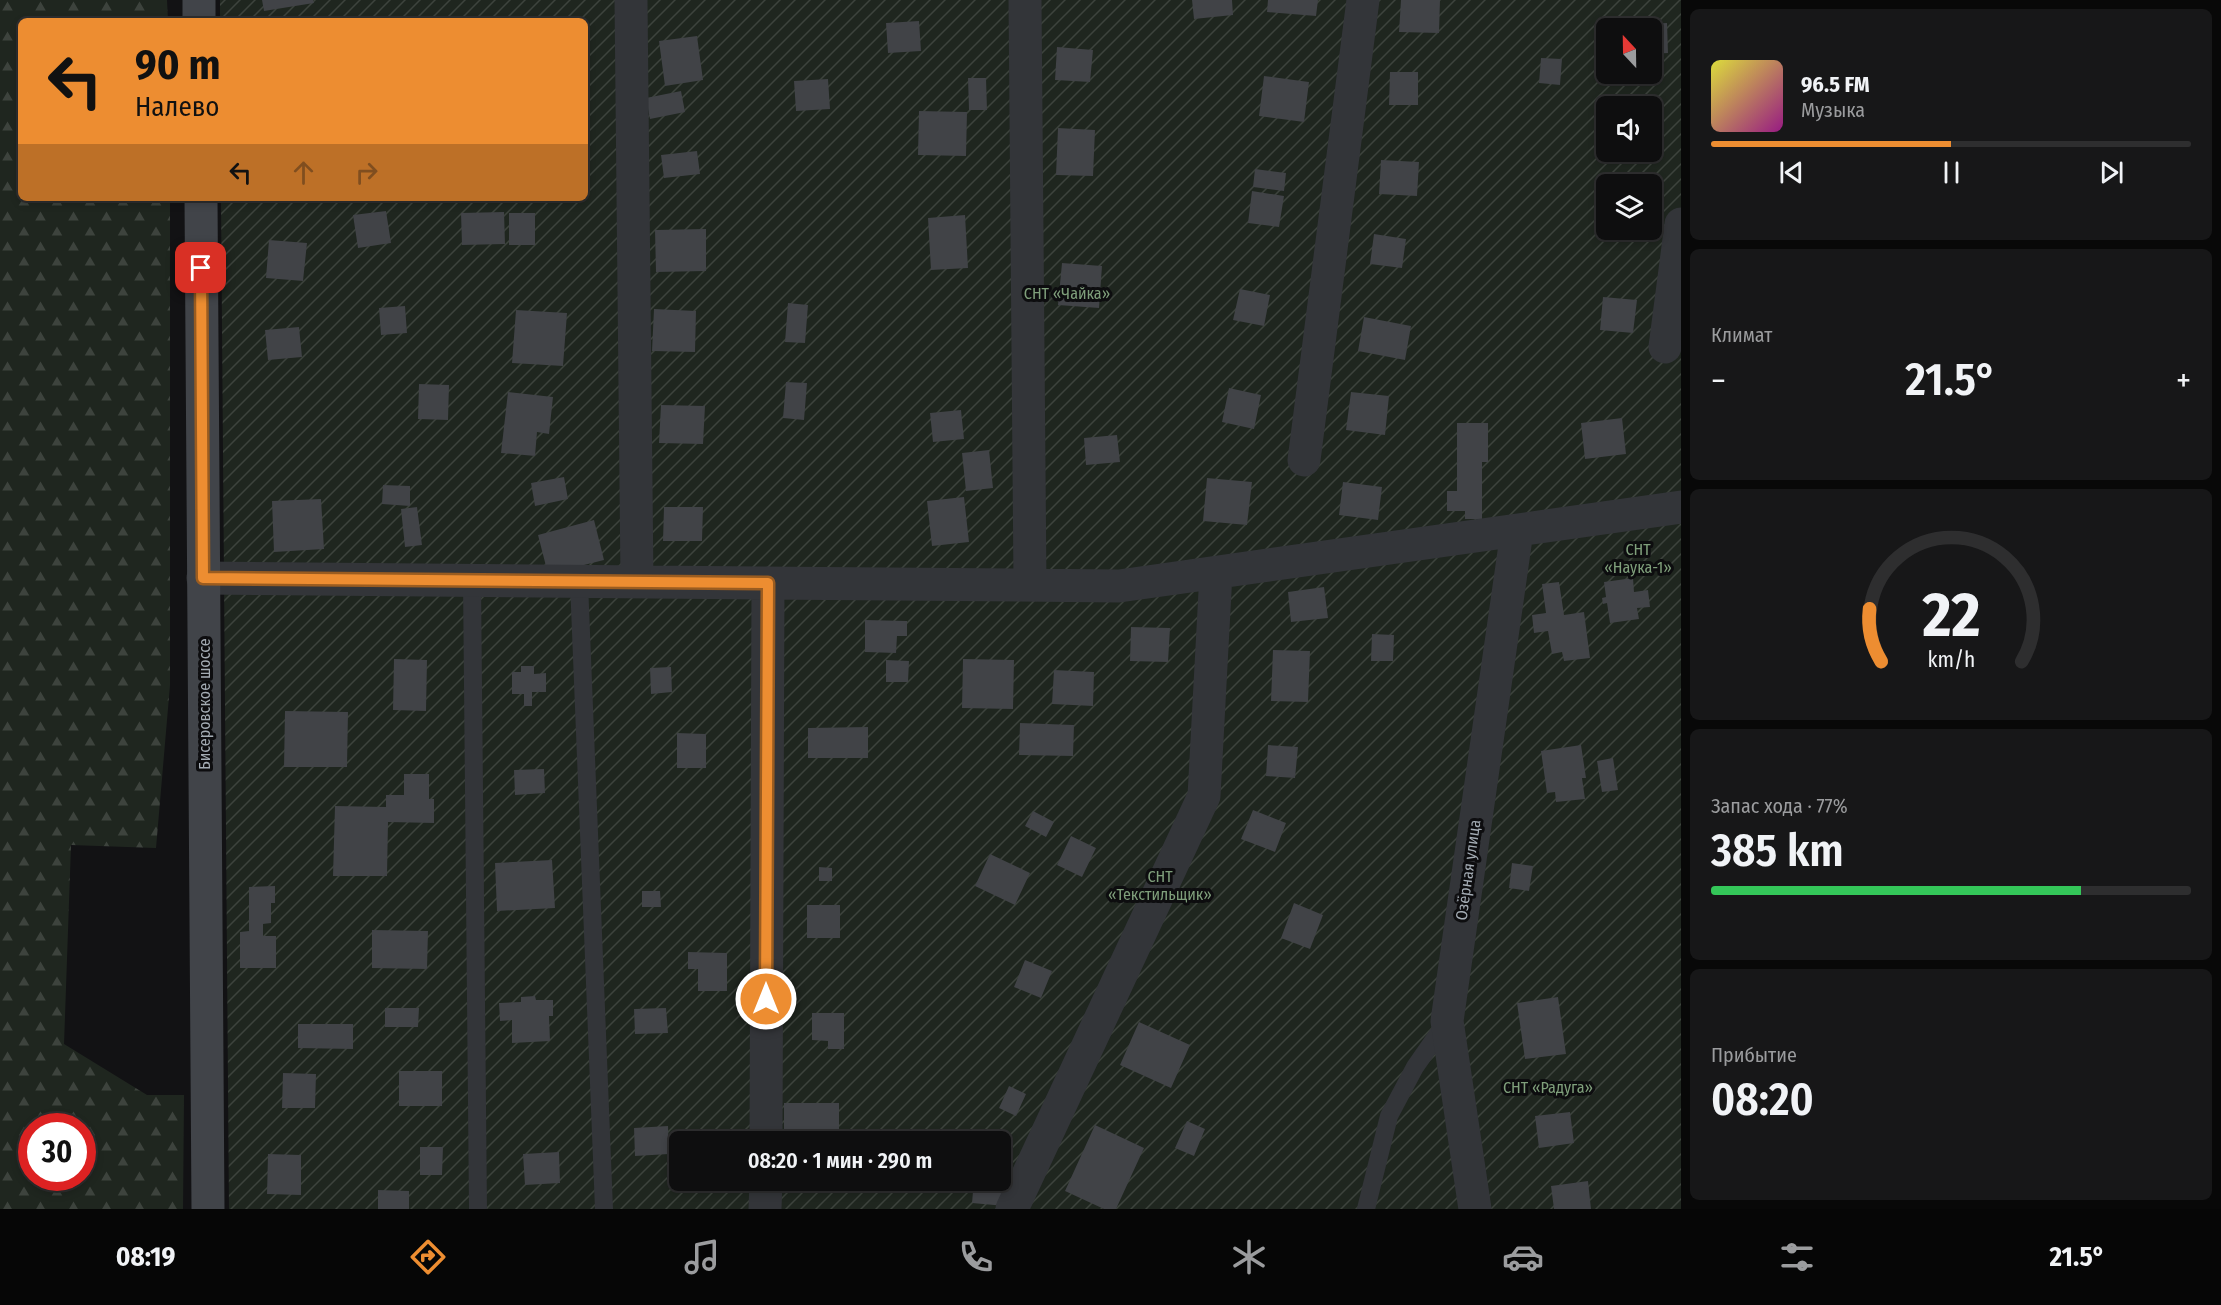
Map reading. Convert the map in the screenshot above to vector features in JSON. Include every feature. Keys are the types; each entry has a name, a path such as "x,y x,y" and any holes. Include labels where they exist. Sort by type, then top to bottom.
{"main road":[{"path":"199,0 199,18"},
{"name":"Бисеровское шоссе","path":"201,201 208,1209"}],"street":[{"path":"631,0 637,582"},
{"path":"1025,0 1030,585"},
{"path":"1304,460 1363,0"},
{"path":"1665,347 1681,224"},
{"path":"203,578 1119,586 1681,507"},
{"name":"Озёрная улица","path":"1475,1209 1447,1021 1517,531"},
{"path":"1012,1209 1204,796 1216,573"},
{"path":"766,1131 768,583"},
{"path":"765,1209 766,1191"}],"lane":[{"path":"472,581 478,1209"},
{"path":"579,582 604,1209"},
{"path":"1366,1209 1389,1116 1414,1067 1447,1021"}],"green space":[{"path":"0,0 167,0 168,18 18,18 18,201 170,201 170,685 156,848 71,845 64,1044 147,1095 184,1095 183,1209 0,1209"},
{"path":"220,0 1681,0 1681,1209 229,1209 221,201 588,201 588,18 220,18"}],"building":[{"path":"262,0 313,0 314,3 264,11"},
{"path":"1192,0 1232,0 1233,15 1194,19"},
{"path":"1268,0 1318,0 1316,16 1267,12"},
{"path":"1401,0 1440,0 1439,33 1399,32"},
{"path":"919,21 921,51 888,53 886,23"},
{"path":"1662,23 1667,23 1668,53 1662,53"},
{"path":"697,36 703,80 665,86 659,41"},
{"path":"1057,47 1093,50 1090,82 1055,80"},
{"path":"1541,58 1562,59 1560,85 1539,83"},
{"path":"1390,72 1418,72 1418,105 1389,105"},
{"path":"1264,76 1309,82 1304,122 1259,116"},
{"path":"968,78 986,78 987,110 969,110"},
{"path":"828,79 830,109 796,111 794,81"},
{"path":"681,91 685,112 650,119 646,98"},
{"path":"919,111 967,112 966,156 918,155"},
{"path":"1058,128 1095,130 1093,176 1056,175"},
{"path":"697,151 700,174 664,178 661,155"},
{"path":"1381,160 1419,162 1417,196 1379,194"},
{"path":"1255,169 1286,173 1284,191 1253,187"},
{"path":"1252,191 1284,196 1279,227 1248,223"},
{"path":"386,211 391,243 358,248 353,215"},
{"path":"504,212 505,244 462,245 461,213"},
{"path":"509,213 535,213 535,245 509,245"},
{"path":"965,215 968,268 931,270 928,218"},
{"path":"706,229 706,271 656,272 655,230"},
{"path":"1374,234 1406,239 1402,268 1370,264"},
{"path":"269,240 307,243 303,281 266,278"},
{"path":"1062,263 1102,266 1099,308 1058,305"},
{"path":"1240,289 1270,295 1264,326 1233,320"},
{"path":"1603,297 1637,300 1633,333 1600,330"},
{"path":"788,303 808,305 805,343 785,342"},
{"path":"405,306 407,333 381,335 379,308"},
{"path":"654,309 696,311 695,352 652,351"},
{"path":"516,310 567,313 563,366 512,363"},
{"path":"1364,317 1411,326 1405,360 1358,351"},
{"path":"299,327 302,357 268,360 265,330"},
{"path":"786,382 807,383 804,420 783,418"},
{"path":"419,384 449,385 448,420 418,419"},
{"path":"1229,388 1261,395 1254,429 1222,422"},
{"path":"508,392 553,397 549,434 537,432 535,456 501,453"},
{"path":"1351,392 1389,396 1385,435 1346,430"},
{"path":"661,405 705,406 703,444 659,443"},
{"path":"961,410 964,439 933,442 930,413"},
{"path":"1622,418 1626,454 1585,459 1581,423"},
{"path":"1457,423 1488,423 1488,462 1482,462 1482,519 1465,519 1465,511 1447,511 1447,491 1457,491"},
{"path":"1117,435 1120,462 1086,465 1084,438"},
{"path":"989,450 993,488 966,491 962,453"},
{"path":"564,477 568,499 535,506 531,483"},
{"path":"1207,478 1252,482 1247,525 1203,521"},
{"path":"1343,482 1382,487 1378,520 1339,515"},
{"path":"383,485 410,486 410,506 382,504"},
{"path":"964,497 969,542 932,546 927,501"},
{"path":"321,499 324,549 274,552 272,501"},
{"path":"417,507 422,545 405,547 401,509"},
{"path":"664,507 703,507 702,541 663,541"},
{"path":"594,520 604,560 548,574 538,535"},
{"path":"1633,578 1634,592 1648,590 1650,607 1637,608 1639,619 1610,623 1607,603 1603,604 1602,598 1606,597 1604,582"},
{"path":"1559,582 1564,615 1584,612 1590,658 1564,661 1562,652 1552,654 1548,631 1534,633 1532,615 1546,613 1542,584"},
{"path":"1324,587 1328,618 1291,622 1288,592"},
{"path":"865,620 907,621 907,636 897,636 896,653 865,652"},
{"path":"1131,627 1170,628 1168,662 1130,661"},
{"path":"1372,634 1394,635 1393,661 1371,661"},
{"path":"1273,650 1310,651 1308,702 1271,701"},
{"path":"394,659 427,660 426,711 393,710"},
{"path":"963,659 1014,660 1013,709 962,708"},
{"path":"886,660 909,661 908,682 886,682"},
{"path":"521,666 534,666 534,674 546,673 546,692 532,692 532,706 524,706 524,694 512,694 512,672 521,672"},
{"path":"671,667 672,692 651,694 650,668"},
{"path":"1054,670 1094,672 1093,706 1052,704"},
{"path":"285,711 348,712 347,767 284,767"},
{"path":"1020,723 1074,725 1073,756 1019,755"},
{"path":"868,727 868,758 808,758 808,728"},
{"path":"677,733 706,734 706,768 677,768"},
{"path":"1268,745 1298,747 1295,778 1266,776"},
{"path":"1581,745 1586,778 1582,778 1585,799 1556,802 1555,792 1547,793 1541,751"},
{"path":"1613,758 1618,790 1602,792 1597,761"},
{"path":"544,769 545,793 515,795 514,770"},
{"path":"404,774 429,774 429,799 434,799 434,823 388,822 387,876 333,876 335,806 386,807 386,795 404,795"},
{"path":"1253,810 1286,823 1275,852 1241,839"},
{"path":"1033,811 1054,822 1046,837 1025,826"},
{"path":"1071,836 1096,848 1082,877 1057,865"},
{"path":"990,854 1030,873 1015,905 975,886"},
{"path":"552,860 555,908 497,911 495,863"},
{"path":"1512,863 1533,866 1529,891 1509,888"},
{"path":"819,867 832,868 832,881 819,881"},
{"path":"275,886 275,903 271,903 271,923 263,924 263,936 276,936 276,968 240,968 240,932 249,931 249,887"},
{"path":"642,891 660,891 661,907 642,907"},
{"path":"1294,903 1323,915 1310,949 1281,938"},
{"path":"807,905 840,905 840,938 807,938"},
{"path":"372,930 428,931 427,969 372,968"},
{"path":"688,952 727,953 727,991 698,991 698,969 688,969"},
{"path":"1025,960 1052,971 1041,998 1014,987"},
{"path":"535,996 536,1000 553,1000 553,1016 549,1016 550,1041 512,1043 512,1020 500,1021 499,1003 521,1002 521,997"},
{"path":"1558,997 1566,1054 1525,1059 1517,1003"},
{"path":"385,1008 419,1008 418,1027 385,1027"},
{"path":"666,1008 668,1033 635,1034 634,1009"},
{"path":"812,1013 844,1013 844,1049 828,1049 828,1041 812,1040"},
{"path":"1139,1022 1190,1045 1171,1088 1120,1065"},
{"path":"298,1024 353,1024 353,1049 298,1048"},
{"path":"399,1071 442,1071 442,1106 399,1106"},
{"path":"283,1073 316,1074 315,1108 282,1108"},
{"path":"1009,1086 1026,1094 1016,1116 999,1108"},
{"path":"784,1103 839,1103 839,1131 784,1131"},
{"path":"1570,1112 1574,1143 1539,1148 1535,1116"},
{"path":"1187,1121 1205,1129 1194,1156 1175,1148"},
{"path":"1095,1125 1144,1148 1116,1209 1104,1209 1065,1191"},
{"path":"668,1126 669,1154 635,1156 634,1128"},
{"path":"420,1147 443,1147 442,1175 420,1175"},
{"path":"559,1152 560,1183 525,1185 523,1154"},
{"path":"268,1154 301,1155 301,1195 267,1194"},
{"path":"1588,1181 1591,1209 1554,1209 1551,1186"},
{"path":"378,1190 409,1191 409,1209 378,1209"},
{"path":"973,1191 1006,1191 1005,1206 972,1203"}],"route":[{"path":"201,268 203,578 768,583 766,999"}],"park label":[{"name":"СНТ «Чайка»","path":"1067,293"},
{"name":"СНТ «Наука-1»","path":"1638,558"},
{"name":"СНТ «Текстильщик»","path":"1160,885"},
{"name":"СНТ «Радуга»","path":"1548,1087"}]}
